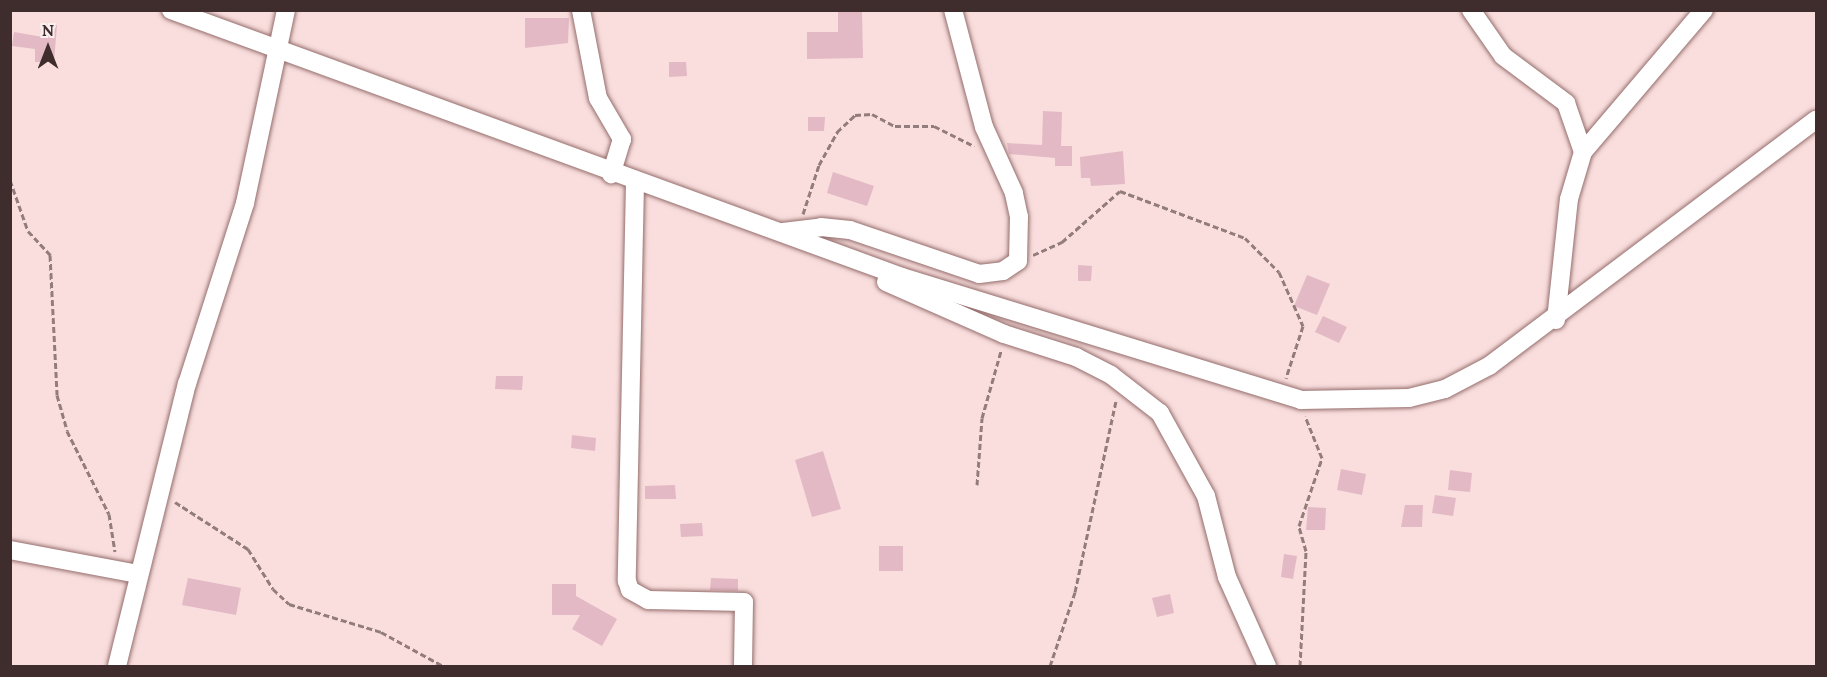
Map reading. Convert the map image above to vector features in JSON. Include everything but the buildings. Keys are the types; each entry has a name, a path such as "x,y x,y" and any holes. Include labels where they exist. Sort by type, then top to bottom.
{"street":[{"path":"171,10 635,183 846,257 1278,396 1301,400 1369,402 1445,389 1556,320 1816,120"},
{"path":"117,666 129,573 163,495 187,384 245,203 286,10"},
{"path":"581,10 598,98 621,139 611,174"},
{"path":"779,233 798,232 821,226 850,230 979,274 1003,271 1018,261 1019,217 998,155 984,127 953,10"},
{"path":"1471,10 1503,56 1566,103 1583,152"},
{"path":"1556,320 1567,210 1583,152 1704,10"},
{"path":"635,183 627,581 630,590 648,600 744,602 743,666"},
{"path":"846,257 894,286 1004,334 1076,357 1111,375 1160,413 1183,446 1206,496 1227,577 1268,666"},
{"path":"10,550 129,573"}],"path":[{"path":"798,232 819,165 837,132 855,114 872,114 895,126 934,126 998,155"},
{"path":"10,180 28,231 51,255 57,395 67,431 112,523 129,573"},
{"path":"1018,261 1062,242 1120,191 1245,238 1279,272 1303,326 1278,396"},
{"path":"977,485 982,418 1004,334"},
{"path":"1050,666 1075,592 1116,419 1111,375"},
{"path":"1300,666 1306,551 1299,526 1322,458 1301,400"},
{"path":"163,495 248,549 273,589 289,604 381,632 443,666"}]}
